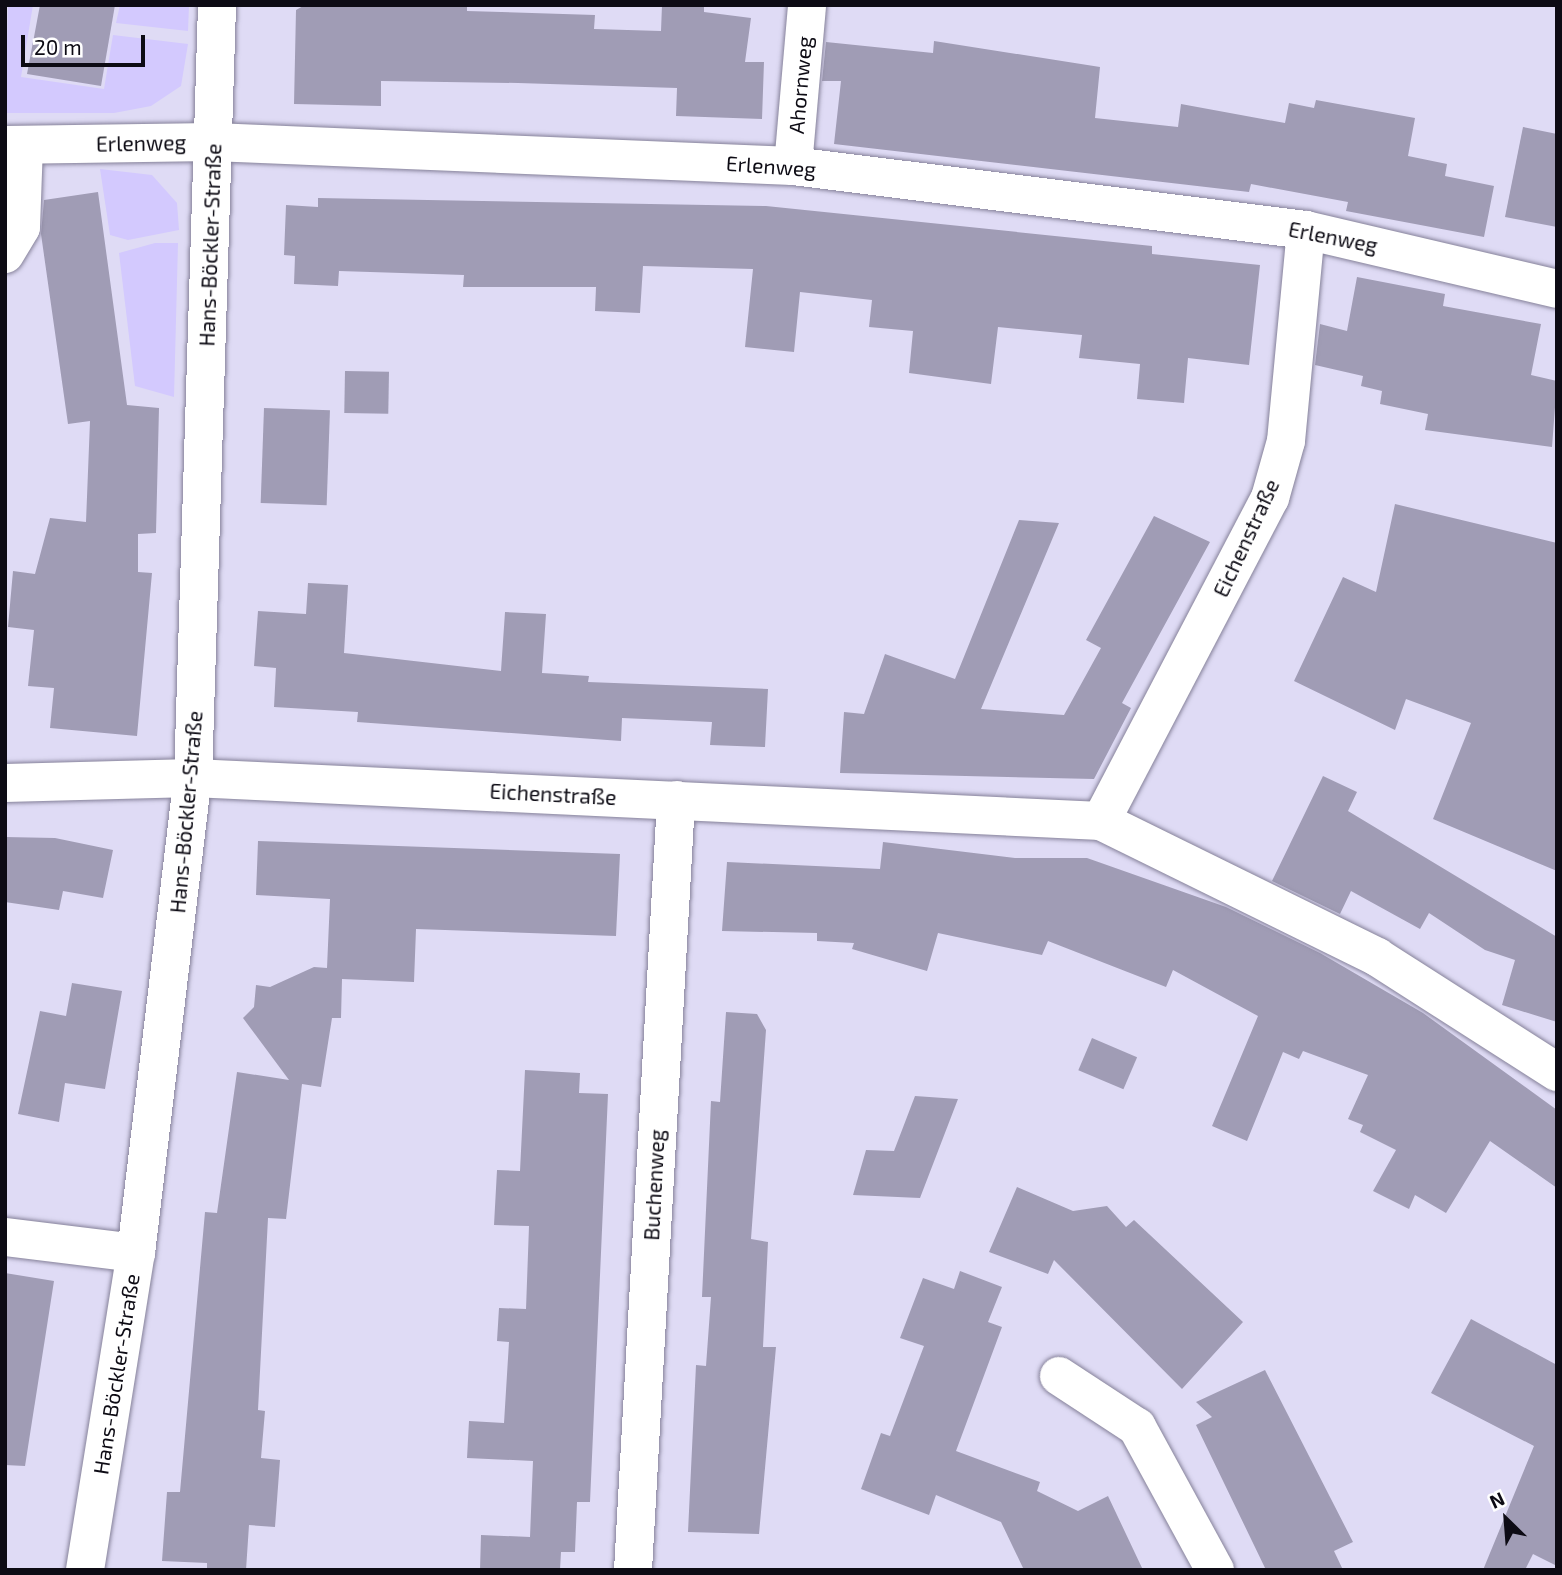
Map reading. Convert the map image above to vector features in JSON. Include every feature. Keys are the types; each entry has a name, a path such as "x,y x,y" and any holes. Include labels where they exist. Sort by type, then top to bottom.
{"street":[{"name":"Hans-Böckler-Straße","path":"85,1570 136,1253 194,778 217,5"},
{"name":"Ahornweg","path":"793,166 807,5"},
{"name":"Erlenweg","path":"15,145 213,142 793,166 1307,230 1542,284"},
{"path":"5,254 21,227 15,145"},
{"name":"Eichenstraße","path":"1101,821 1270,498 1286,441 1307,230"},
{"name":"Eichenstraße","path":"5,783 194,778 1101,821 1377,957 1557,1072"},
{"name":"Buchenweg","path":"633,1570 676,800"},
{"path":"5,1237 136,1253"},
{"path":"1059,1376 1137,1427 1215,1570"}],"shaded area":[{"path":"8,5 33,5 21,77 104,89 113,35 188,44 181,86 151,106 114,113 5,113"},
{"path":"120,5 189,5 188,31 116,23"},
{"path":"100,169 152,175 177,203 179,230 128,240 110,235"},
{"path":"155,243 178,243 174,397 135,386 119,253"}],"building":[{"path":"40,5 115,5 101,86 27,74"},
{"path":"305,5 467,5 467,11 595,15 594,29 661,31 662,5 704,5 704,12 751,18 745,62 764,62 762,119 676,116 677,88 381,81 381,106 294,104 296,10"},
{"path":"934,41 1100,67 1095,118 1178,127 1181,104 1285,123 1289,103 1314,108 1316,100 1415,118 1408,156 1447,164 1445,176 1494,186 1484,237 1346,211 1348,202 1251,184 1249,192 834,144 841,81 822,81 826,42 933,53"},
{"path":"1523,127 1557,134 1557,227 1505,217"},
{"path":"98,192 127,405 159,408 156,533 138,534 138,572 152,573 137,736 50,728 54,688 28,686 34,630 8,627 13,571 35,574 50,518 86,522 90,421 68,424 41,234 44,200"},
{"path":"318,198 766,206 1152,246 1152,254 1260,265 1249,365 1188,358 1184,403 1137,399 1140,364 1079,358 1082,335 998,327 991,384 909,373 913,331 869,327 872,300 800,292 794,352 745,347 753,269 643,266 640,313 595,311 596,287 463,287 464,275 339,271 338,286 294,284 295,256 284,255 286,205 318,207"},
{"path":"1357,277 1445,294 1443,306 1541,324 1531,375 1557,381 1552,447 1425,430 1428,414 1380,404 1382,391 1361,386 1363,376 1315,365 1320,324 1347,331"},
{"path":"345,371 389,372 388,414 344,413"},
{"path":"264,408 330,410 327,505 261,503"},
{"path":"1395,504 1557,543 1557,871 1433,819 1471,723 1406,699 1395,730 1294,681 1343,577 1376,592"},
{"path":"1154,516 1210,542 1122,703 1131,708 1094,779 840,773 844,712 864,714 885,654 955,679 1019,520 1059,523 981,709 1064,715 1101,648 1086,640"},
{"path":"308,583 348,585 344,653 501,671 505,612 546,614 542,673 589,676 588,682 768,689 765,747 710,745 712,722 622,718 621,741 357,722 358,712 274,707 276,668 254,666 258,611 306,614"},
{"path":"1323,776 1357,792 1348,811 1557,937 1557,1022 1502,1005 1515,960 1485,950 1429,913 1420,929 1351,891 1340,914 1272,881"},
{"path":"5,837 55,838 113,850 103,898 63,891 59,910 5,902"},
{"path":"258,841 620,854 616,936 416,929 414,982 342,979 341,1018 332,1018 321,1087 302,1084 286,1219 268,1218 258,1410 265,1411 261,1458 280,1460 275,1527 249,1525 246,1570 207,1570 207,1563 162,1561 167,1492 180,1492 205,1212 217,1213 237,1072 289,1080 243,1018 254,1007 256,985 270,987 314,967 327,968 330,899 256,895"},
{"path":"883,842 1015,858 1087,858 1226,907 1320,953 1423,1013 1557,1110 1557,1188 1490,1141 1446,1213 1415,1195 1409,1209 1373,1191 1396,1150 1360,1132 1363,1125 1348,1119 1368,1075 1303,1051 1299,1059 1283,1052 1247,1141 1212,1126 1258,1016 1173,970 1166,987 1048,941 1042,955 938,933 927,971 852,949 854,943 817,941 817,933 722,931 727,862 880,869"},
{"path":"72,983 122,991 105,1089 65,1083 59,1122 18,1114 40,1011 66,1016"},
{"path":"726,1012 757,1014 766,1030 751,1239 768,1242 763,1347 776,1347 759,1534 688,1532 696,1365 706,1366 711,1297 702,1297 711,1101 720,1102"},
{"path":"1092,1038 1137,1057 1123,1089 1078,1070"},
{"path":"525,1070 580,1073 579,1093 608,1094 590,1502 577,1502 575,1552 561,1552 560,1570 480,1570 481,1535 530,1537 533,1461 467,1458 469,1421 504,1423 509,1342 497,1341 499,1308 526,1309 529,1226 494,1225 497,1170 520,1171"},
{"path":"915,1096 958,1099 920,1198 853,1195 866,1150 894,1151"},
{"path":"1017,1187 1073,1211 1107,1206 1126,1227 1134,1220 1243,1322 1182,1389 1054,1260 1048,1274 989,1252"},
{"path":"960,1271 1002,1287 988,1322 1002,1327 956,1451 1040,1482 1037,1491 1078,1511 1108,1496 1143,1570 1024,1570 1001,1522 936,1495 929,1515 861,1489 881,1433 890,1436 924,1346 900,1338 923,1278 954,1289"},
{"path":"5,1273 54,1281 25,1466 5,1465"},
{"path":"1471,1319 1557,1365 1557,1566 1533,1554 1525,1570 1483,1570 1534,1446 1431,1393"},
{"path":"1265,1370 1353,1542 1334,1551 1343,1570 1266,1570 1196,1425 1212,1417 1196,1402"}]}
